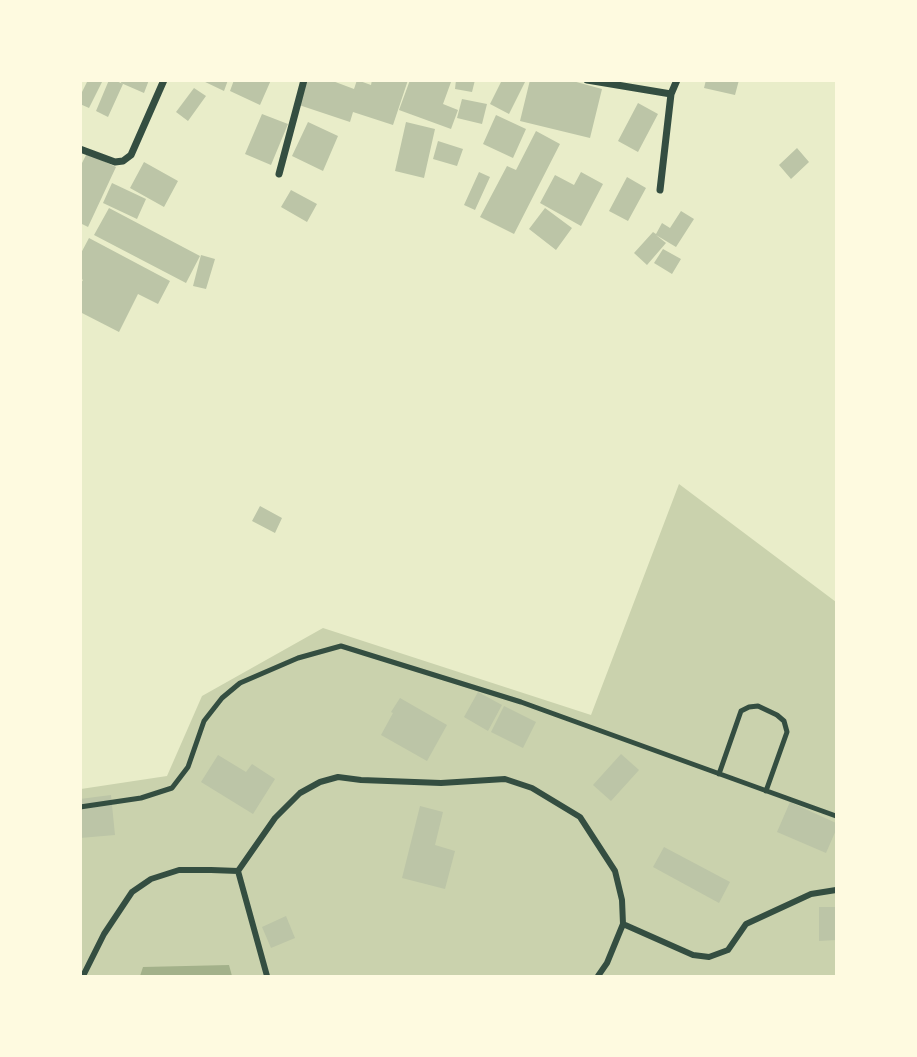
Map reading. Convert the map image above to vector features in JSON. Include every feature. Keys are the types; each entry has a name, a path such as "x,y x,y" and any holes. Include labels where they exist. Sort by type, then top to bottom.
{"street":[{"path":"80,149 116,162 131,155 164,80"},
{"path":"279,174 304,80"},
{"path":"587,80 671,94"},
{"path":"660,190 671,94 677,80"},
{"path":"238,871 275,818 300,793 320,782 338,777 441,783 505,779 532,788 580,817 615,871 622,900 623,924 607,963 598,976"},
{"path":"83,976 120,909 132,892 150,879 179,870 238,871"},
{"path":"238,871 267,976"},
{"path":"623,924 694,955 709,957 728,950 746,924 811,894 836,890"}],"lane":[{"path":"80,807 142,799 172,788 188,766 204,721 222,698 240,683 298,657 341,646 521,702 836,816"},
{"path":"719,774 741,711 758,706 784,721 786,732 766,791"}],"shaded area":[{"path":"679,484 836,602 836,976 81,976 81,789 167,776 202,696 323,628 591,715"},
{"path":"229,965 232,976 140,976 143,967"}],"building":[{"path":"88,80 103,80 89,108 80,104 80,96"},
{"path":"109,80 123,84 108,117 96,111"},
{"path":"122,80 149,80 144,93 121,83"},
{"path":"201,80 228,80 224,91"},
{"path":"234,80 271,80 260,105 230,91"},
{"path":"307,80 330,80 354,89 357,80 371,85 372,80 408,80 393,125 353,112 350,122 299,105"},
{"path":"410,80 451,82 443,104 458,110 451,129 399,110"},
{"path":"456,80 475,80 472,92 455,89"},
{"path":"502,80 526,80 509,114 490,104"},
{"path":"530,80 569,80 602,89 590,138 520,121"},
{"path":"706,80 739,80 735,95 704,88"},
{"path":"194,88 206,96 188,121 176,112"},
{"path":"462,99 487,104 482,124 457,118"},
{"path":"638,103 658,114 638,152 618,141"},
{"path":"262,114 288,124 271,165 245,154"},
{"path":"496,115 526,129 513,158 483,144"},
{"path":"308,122 338,136 323,171 292,156"},
{"path":"406,122 435,129 424,178 395,171"},
{"path":"536,131 560,144 514,234 480,217 507,166 516,170"},
{"path":"438,141 463,149 457,166 433,159"},
{"path":"797,148 809,162 791,179 779,165"},
{"path":"87,153 116,167 88,227 80,223 80,167"},
{"path":"144,162 178,181 164,207 130,188"},
{"path":"479,172 490,177 475,210 464,205"},
{"path":"581,172 603,184 581,226 540,203 555,175 574,185"},
{"path":"627,177 646,188 628,221 609,211"},
{"path":"112,183 146,199 137,219 103,203"},
{"path":"291,190 317,204 307,222 281,207"},
{"path":"109,208 200,256 186,283 94,235"},
{"path":"545,208 572,228 556,250 529,229"},
{"path":"681,211 694,219 676,247 656,235 666,243 647,265 634,253 653,232 656,234 662,223 670,228"},
{"path":"89,238 170,281 158,304 138,294 119,332 80,312 80,284 83,280 80,278 80,255"},
{"path":"663,249 681,259 672,274 654,263"},
{"path":"201,255 215,259 206,289 193,286"},
{"path":"260,506 282,518 275,533 252,521"},
{"path":"478,692 502,705 488,731 464,717"},
{"path":"400,698 447,725 427,761 381,735"},
{"path":"504,706 536,722 523,748 491,732"},
{"path":"621,754 639,770 611,801 593,785"},
{"path":"218,755 246,772 252,764 275,779 253,814 201,782"},
{"path":"111,795 115,835 80,838 80,799"},
{"path":"790,802 836,823 836,830 826,853 777,832"},
{"path":"420,806 443,812 435,845 455,851 445,889 402,878"},
{"path":"664,847 730,882 719,903 653,867"},
{"path":"819,907 836,907 836,940 819,941"},
{"path":"286,916 295,938 271,948 262,927"}]}
